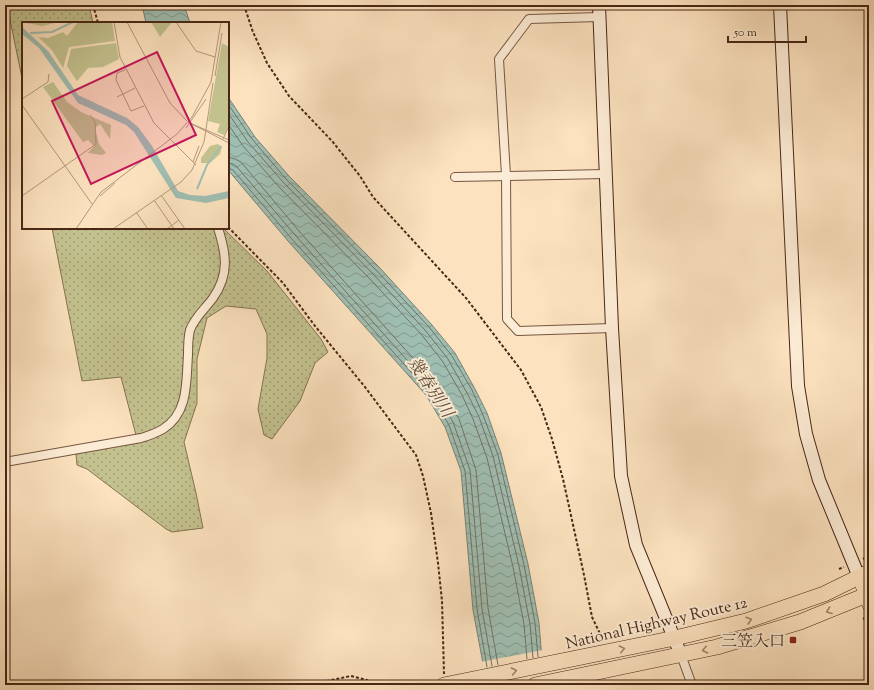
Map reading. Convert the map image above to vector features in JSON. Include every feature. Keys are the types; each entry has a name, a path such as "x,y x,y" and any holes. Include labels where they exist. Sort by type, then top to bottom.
{"highway":[{"name":"National Highway Route 12","path":"445,685 675,638 746,621 824,594 867,588"},
{"path":"535,685 717,647 793,624 867,588"}],"street":[{"path":"780,5 798,386 806,434 819,480 867,588"},
{"path":"612,328 518,332 507,319 506,175 499,59 529,19 599,11 612,328 621,476 636,545 675,638 692,685"},
{"path":"456,177 605,174"},
{"path":"5,462 141,438 159,432 173,421 181,410 185,398 190,331 197,317 213,297 225,266 225,254 218,229"}],"path":[{"path":"93,5 98,22"},
{"path":"244,5 253,32 267,63 289,96 332,141 360,176 373,197 466,298 521,370 541,407 552,439 583,567 592,617 602,636 607,652"},
{"path":"229,228 283,283 315,326 365,386 416,455 423,476 431,514 438,563 442,601 445,685"},
{"path":"863,619 869,616"},
{"path":"307,685 351,676 367,680 368,685"}],"shaded area":[{"path":"7,5 89,5 93,22 22,22 22,78"},
{"path":"52,229 224,229 267,271 321,339 328,352 315,363 300,401 272,439 264,435 258,409 267,358 267,334 256,309 226,306 207,318 197,359 197,403 184,442 203,528 172,532 87,469 77,465 76,454 111,446 138,443 121,377 82,381"}],"water":[{"path":"142,5 184,5 190,22 146,22"},
{"name":"幾春別川","path":"229,98 255,137 289,176 379,267 432,325 455,353 475,389 487,413 501,453 528,564 539,623 544,685 487,685 473,610 461,471 445,427 426,395 288,241 229,171"}],"pier":[{"path":"543,650 546,685 485,685 480,662"}],"place":[{"name":"三笠入口","path":"793,640"}]}
